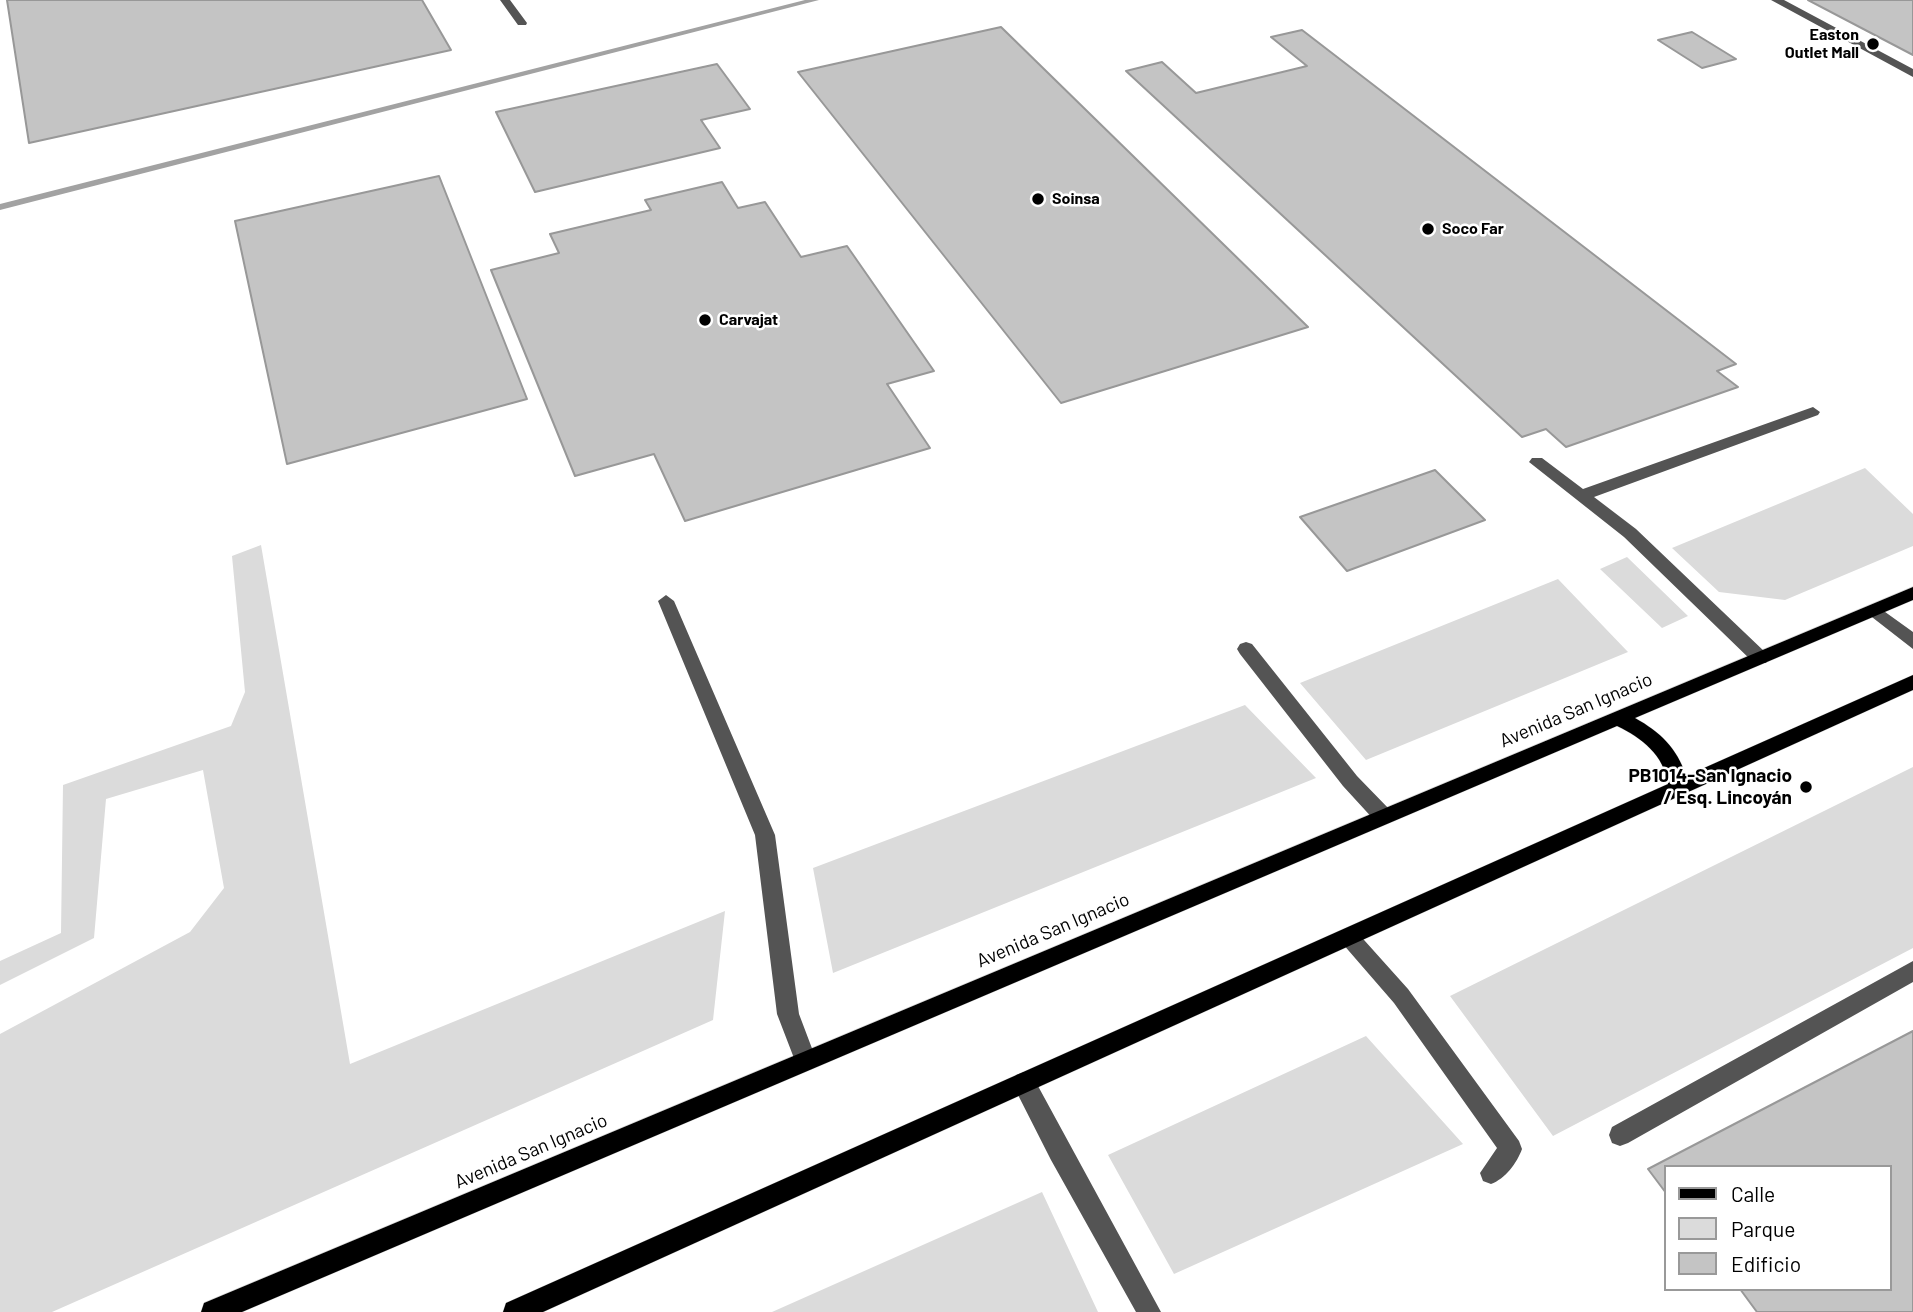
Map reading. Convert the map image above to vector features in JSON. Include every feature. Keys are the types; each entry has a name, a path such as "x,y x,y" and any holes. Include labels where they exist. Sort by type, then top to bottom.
{"main road":[{"name":"Avenida San Ignacio","path":"213,1312 805,1059 1913,593"},
{"path":"515,1312 1913,682"},
{"path":"1616,718 1655,739 1673,764 1678,788"}],"street":[{"path":"505,0 522,23"},
{"path":"1776,0 1913,74"},
{"path":"1583,495 1813,412"},
{"path":"1537,462 1630,533 1760,658"},
{"path":"666,601 765,835 788,1014 805,1059"},
{"path":"1874,610 1913,642"},
{"path":"1245,649 1350,782 1384,816"},
{"path":"1349,937 1401,996 1511,1149 1491,1173"},
{"path":"1620,1135 1913,971"},
{"path":"1024,1083 1149,1312"}],"green space":[{"path":"1865,468 1913,514 1913,546 1785,600 1719,592 1672,548"},
{"path":"261,545 350,1064 725,911 713,1020 52,1312 0,1312 0,1034 190,932 224,888 203,770 106,799 94,938 0,985 0,961 61,933 63,785 231,726 245,692 232,556"},
{"path":"1627,557 1688,616 1662,628 1600,569"},
{"path":"1558,579 1628,652 1366,760 1300,683"},
{"path":"1245,705 1316,778 833,973 813,868"},
{"path":"1913,767 1913,948 1553,1136 1450,996"},
{"path":"1366,1036 1463,1144 1174,1274 1108,1155"},
{"path":"1042,1192 1098,1312 772,1312"}],"building":[{"path":"7,0 422,0 451,50 29,143"},
{"path":"1808,0 1913,0 1913,55"},
{"name":"Soinsa","path":"1001,27 1308,327 1061,403 798,72"},
{"name":"Soco Far","path":"1302,30 1736,364 1717,371 1738,387 1566,447 1546,429 1522,437 1126,71 1162,62 1196,93 1307,66 1271,37"},
{"path":"1692,32 1736,59 1702,68 1658,40"},
{"path":"717,64 750,109 701,120 720,148 535,192 496,112"},
{"path":"439,176 527,399 287,464 235,221"},
{"name":"Carvajat","path":"722,182 738,208 765,202 801,257 847,246 934,371 887,384 930,448 685,521 654,454 575,476 491,270 559,253 550,234 651,210 645,200"},
{"path":"1435,470 1485,520 1347,571 1300,517"},
{"path":"1913,1031 1913,1312 1757,1312 1741,1291 1892,1291 1892,1165 1664,1165 1664,1190 1648,1169"}],"waterway":[{"path":"0,207 815,0"}],"place":[{"name":"Easton Outlet Mall","path":"1873,44"},
{"name":"Soinsa","path":"1038,199"},
{"name":"Soco Far","path":"1428,229"},
{"name":"Carvajat","path":"705,320"},
{"name":"PB1014-San Ignacio / Esq. Lincoyán","path":"1806,787"}]}
